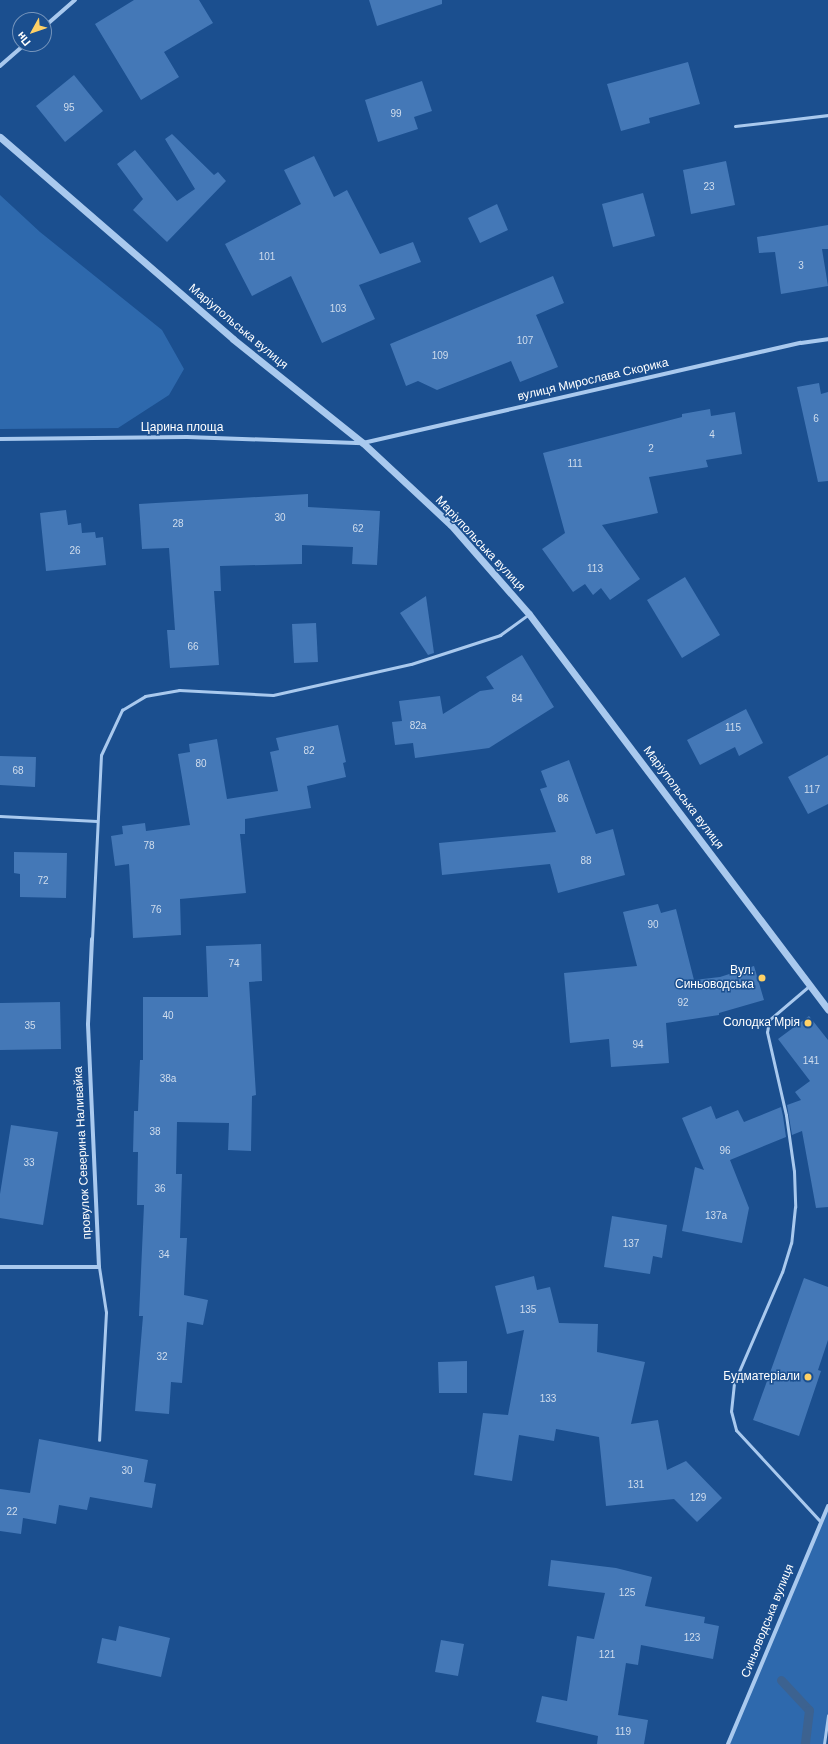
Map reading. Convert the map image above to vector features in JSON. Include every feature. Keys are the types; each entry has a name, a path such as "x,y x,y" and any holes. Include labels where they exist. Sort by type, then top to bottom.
{"street":[{"path":"52,20 75,0"},
{"path":"0,66 16,52"},
{"name":"Маріупольська вулиця","path":"0,137 233,339 363,442 451,525 529,614 828,1010"},
{"name":"вулиця Мирослава Скорика","path":"363,442 801,343 828,340"},
{"name":"Царина площа","path":"0,439 186,437 363,442"},
{"name":"провулок Северина Наливайка","path":"92,939 88,1024 99,1267"},
{"path":"0,1267 99,1267"},
{"name":"Синьоводська вулиця","path":"728,1744 820,1521 828,1506"}],"lane":[{"path":"735,126 828,115"},
{"path":"92,939 101,755 122,710 146,696 179,690 273,695 411,664 500,635 529,614"},
{"path":"0,816 97,821"},
{"path":"809,986 769,1020 767,1032 786,1115 794,1171 795,1207 791,1243 782,1272 734,1383 731,1411 736,1430 820,1521"},
{"path":"99,1267 106,1312 99,1440"},
{"path":"824,1744 828,1716"}],"shaded area":[{"path":"0,195 40,232 162,330 184,369 169,395 118,428 0,429"},
{"path":"828,1506 828,1715 824,1744 728,1744"}],"building":[{"path":"134,0 199,0 213,23 164,52 179,77 141,100 95,24"},
{"path":"369,0 442,0 442,4 377,26"},
{"path":"688,62 700,104 649,118 650,123 621,131 607,84"},
{"path":"74,75 103,111 65,142 36,106"},
{"path":"422,81 432,111 414,117 418,129 378,142 365,100"},
{"path":"172,134 214,175 218,172 226,181 167,242 133,210 143,199 117,164 135,150 177,201 195,189 165,139"},
{"path":"314,156 334,197 347,190 380,254 413,242 421,262 359,285 375,319 322,343 291,276 252,296 225,244 301,204 284,170"},
{"path":"726,161 735,205 691,214 683,170"},
{"path":"643,193 655,236 613,247 602,204"},
{"path":"497,204 508,230 480,243 468,218"},
{"path":"828,225 828,249 822,249 828,286 781,294 775,252 759,253 757,237"},
{"path":"553,276 564,303 536,315 558,367 520,382 511,361 437,390 418,381 406,386 390,344"},
{"path":"819,383 821,394 828,392 828,481 818,482 797,387"},
{"path":"710,409 711,416 735,412 742,454 706,460 708,467 649,477 658,513 602,525 640,579 610,600 601,588 593,595 585,584 573,592 542,549 565,533 543,453 682,417 682,414"},
{"path":"308,494 308,507 380,511 377,565 352,564 353,547 302,545 302,564 220,566 221,591 214,591 219,665 170,668 167,630 175,630 169,548 142,549 139,504"},
{"path":"66,510 68,525 81,523 82,533 95,532 96,538 103,537 106,565 46,571 40,513"},
{"path":"685,577 720,635 682,658 647,600"},
{"path":"426,596 434,653 428,655 400,613"},
{"path":"316,623 318,662 294,663 292,624"},
{"path":"522,655 554,707 489,748 415,758 413,743 395,745 392,722 402,721 399,701 440,696 443,714 480,691 494,689 486,677"},
{"path":"746,709 763,743 739,756 735,747 700,765 687,740"},
{"path":"338,725 346,762 343,763 346,777 307,786 311,808 245,819 245,834 240,834 246,893 180,899 181,935 133,938 129,864 115,866 111,836 123,834 122,826 145,823 146,831 190,825 178,754 190,752 189,744 217,739 227,799 278,791 270,752 279,750 276,738"},
{"path":"828,755 828,804 808,814 788,777"},
{"path":"0,756 36,757 35,787 0,785"},
{"path":"569,760 596,834 613,829 625,875 558,893 550,864 442,875 439,843 556,832 540,789 547,787 541,771"},
{"path":"14,852 67,853 66,898 20,897 20,874 14,873"},
{"path":"658,904 661,913 676,909 694,980 720,977 754,966 764,1000 719,1013 719,1015 666,1023 669,1063 611,1067 609,1039 570,1043 564,973 637,966 623,912"},
{"path":"261,944 262,981 249,982 256,1095 252,1096 251,1151 228,1150 229,1123 177,1122 176,1174 182,1174 180,1238 187,1238 184,1295 208,1300 203,1325 187,1322 182,1383 171,1382 169,1414 135,1411 143,1316 139,1316 144,1205 137,1205 138,1152 133,1152 134,1111 138,1111 140,1060 143,1060 143,997 208,997 206,946"},
{"path":"60,1002 61,1049 0,1050 0,1003"},
{"path":"809,1016 828,1040 828,1207 816,1208 802,1131 792,1135 787,1105 801,1100 795,1092 810,1081 778,1039"},
{"path":"711,1106 716,1119 738,1110 744,1122 781,1107 786,1137 730,1160 749,1208 742,1243 682,1231 695,1167 704,1170 682,1118"},
{"path":"11,1125 58,1132 43,1225 0,1218 0,1194"},
{"path":"612,1216 667,1225 662,1258 653,1256 650,1274 604,1267"},
{"path":"534,1276 537,1290 550,1287 559,1323 598,1324 597,1352 645,1362 631,1424 658,1420 667,1470 686,1461 722,1498 697,1522 674,1499 606,1506 599,1437 556,1429 554,1441 519,1435 512,1481 474,1475 483,1413 508,1415 524,1330 507,1334 495,1286"},
{"path":"804,1278 828,1287 828,1340 818,1370 821,1371 799,1436 753,1420"},
{"path":"467,1361 467,1393 439,1393 438,1362"},
{"path":"39,1439 148,1460 144,1482 156,1484 152,1508 90,1497 87,1510 59,1505 56,1524 23,1518 21,1534 0,1531 0,1489 30,1493"},
{"path":"551,1560 616,1568 652,1577 645,1606 705,1617 704,1623 719,1626 713,1659 641,1645 638,1665 626,1663 618,1715 648,1720 644,1744 597,1744 598,1736 536,1722 542,1696 567,1701 577,1636 594,1639 605,1593 548,1586"},
{"path":"119,1626 170,1638 161,1677 97,1663 102,1638 116,1641"},
{"path":"441,1640 464,1644 458,1676 435,1672"}],"waterway":[{"path":"781,1680 809,1710 805,1744"}],"place":[{"name":"Вул. Синьоводська","path":"762,978"},
{"name":"Солодка Мрія","path":"808,1023"},
{"name":"Будматеріали","path":"808,1377"}]}
